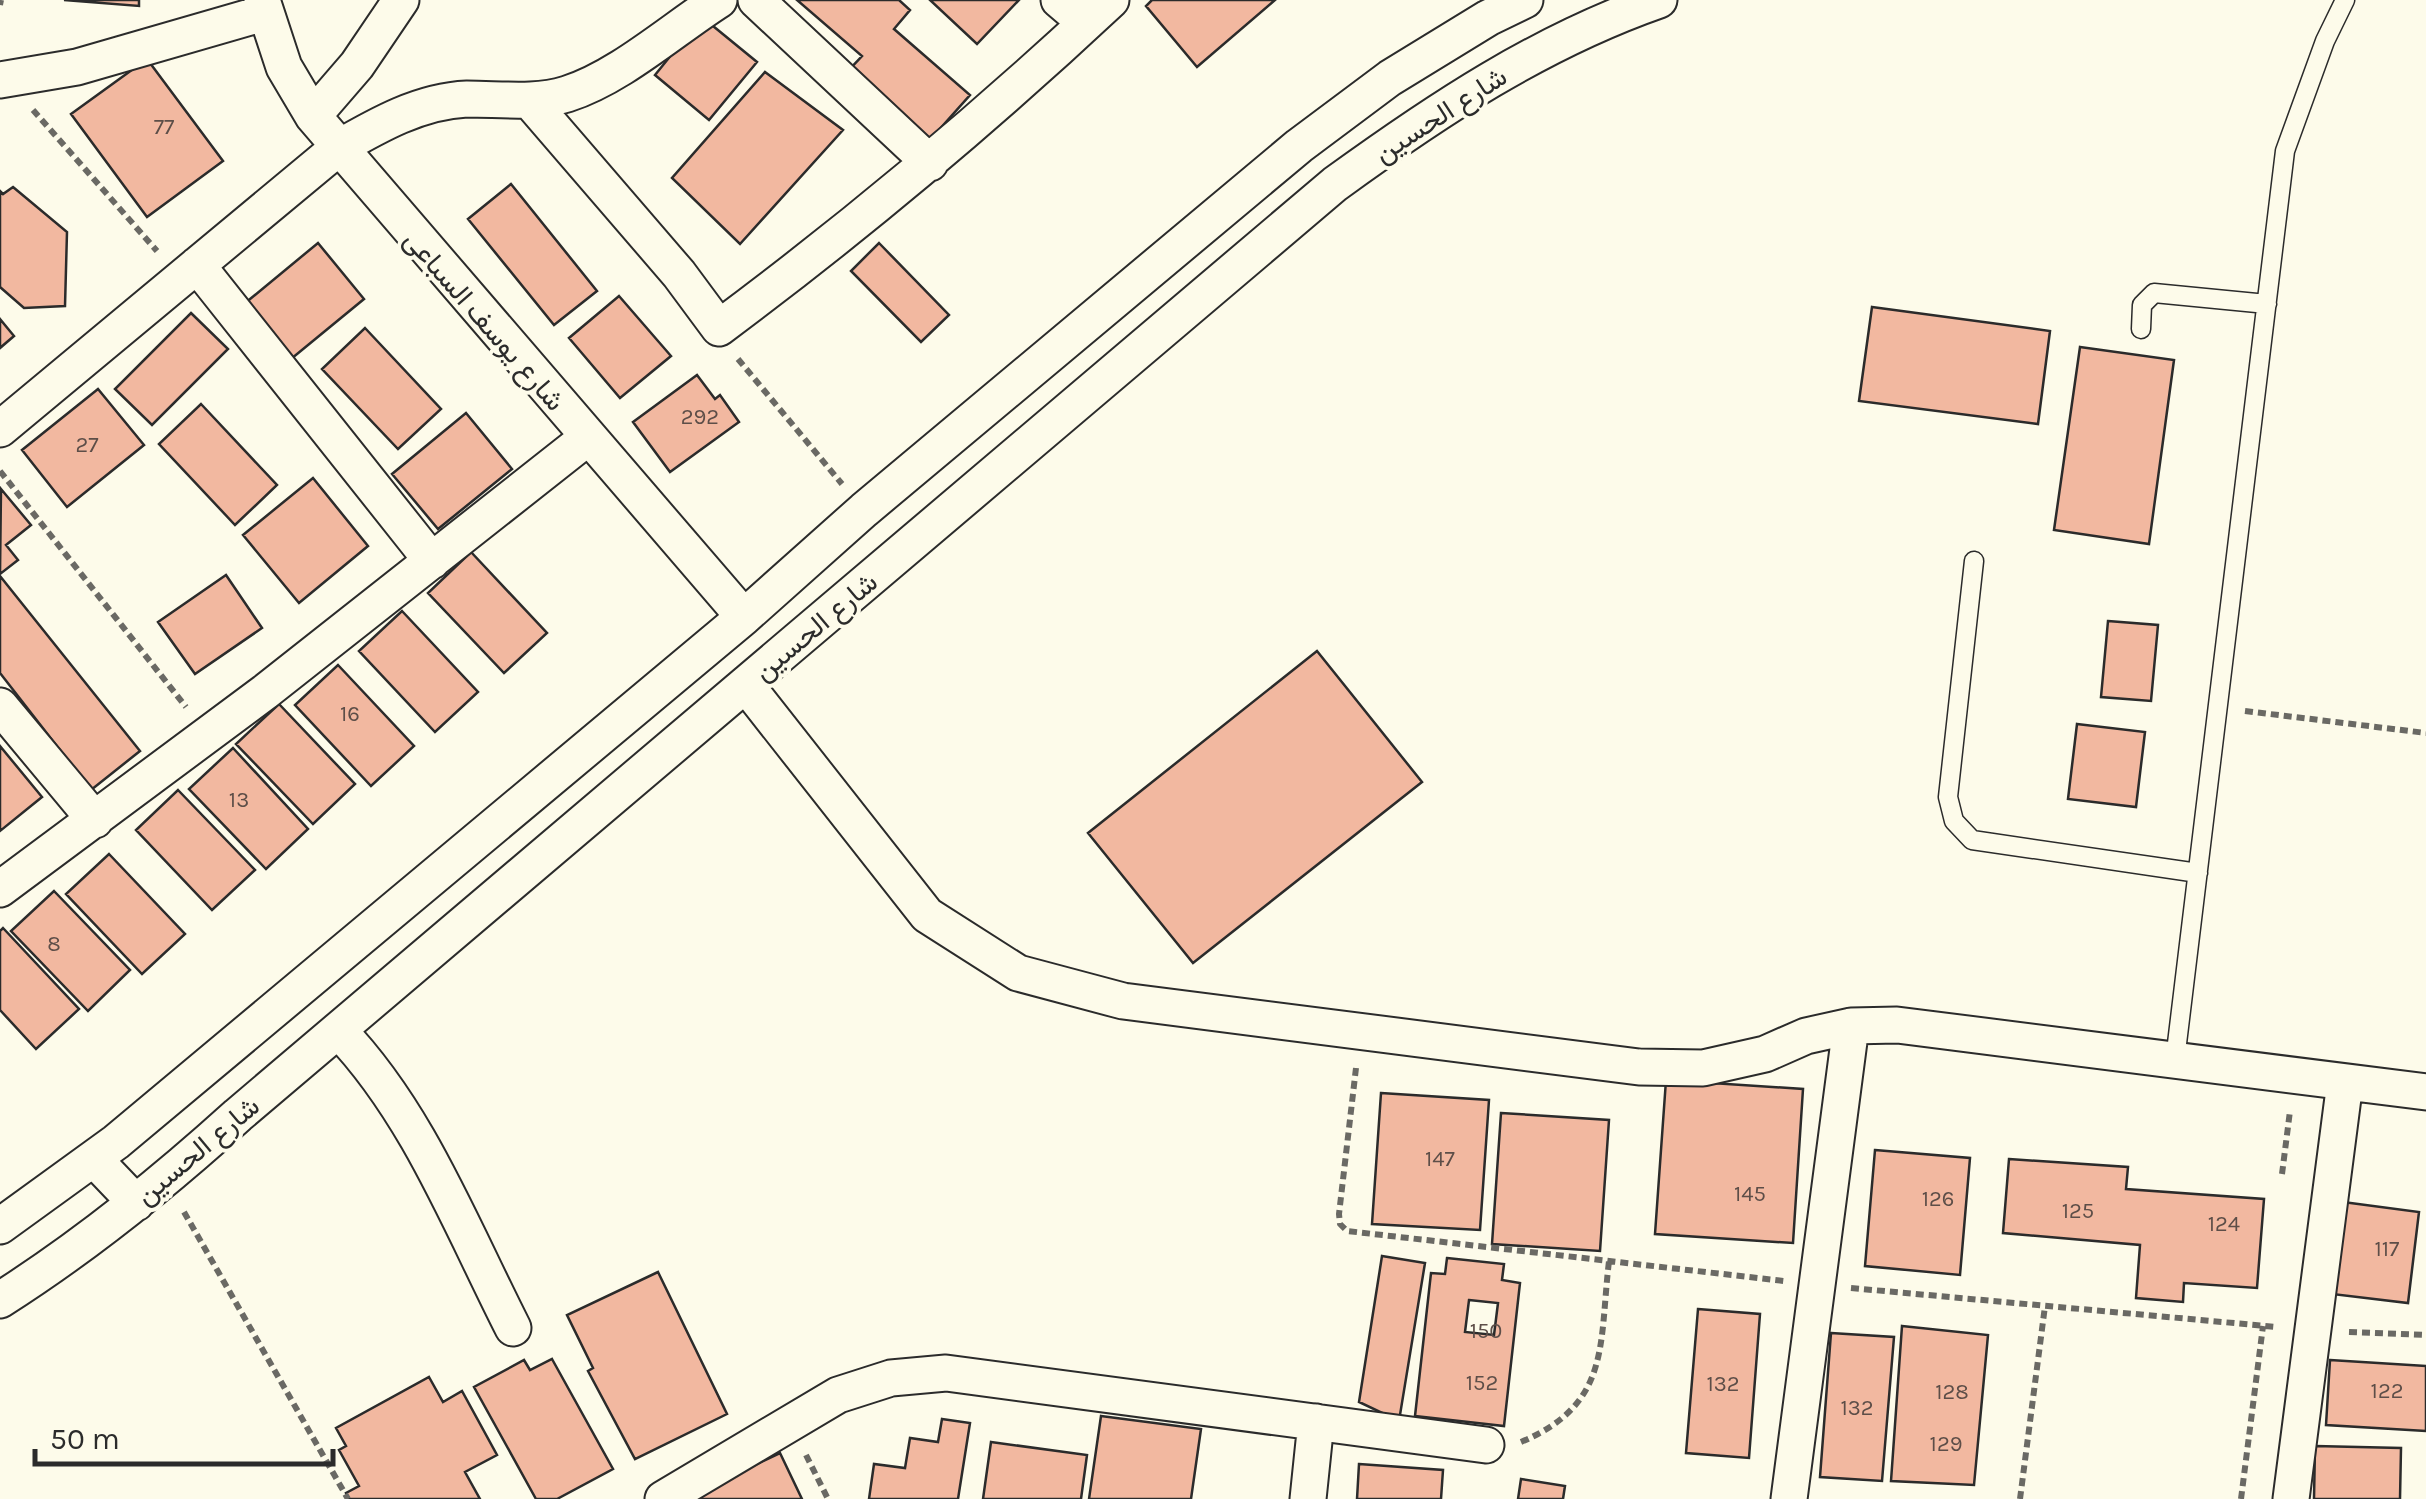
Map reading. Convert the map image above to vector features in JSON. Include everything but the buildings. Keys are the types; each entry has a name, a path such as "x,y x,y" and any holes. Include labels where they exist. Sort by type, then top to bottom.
{"street":[{"path":"312,116 357,65 401,0"},
{"path":"0,429 338,148 396,115 462,99 530,101 565,95 598,81 719,0"},
{"path":"756,0 930,163"},
{"path":"1059,0 1099,12"},
{"name":"شارع الحسين","path":"0,1226 94,1159 744,617 864,510 1299,146 1390,78 1525,0"},
{"name":"شارع الحسين","path":"0,1300 166,1180 1335,184 1435,111 1534,54 1659,0"},
{"path":"3,80 77,67 263,6"},
{"name":"شارع يوسف السباعى","path":"263,6 284,67 312,116 744,617"},
{"path":"530,101 679,274 719,328 930,163 1099,12"},
{"path":"1299,146 1335,184"},
{"path":"189,272 432,562"},
{"path":"0,889 208,735 586,438"},
{"path":"746,685 927,914 1018,974 1122,1001 1640,1067 1703,1068 1765,1054 1806,1036 1851,1026 1897,1026 2426,1092"},
{"path":"0,706 95,820"},
{"path":"1796,1498 1851,1026"},
{"path":"338,1030 372,1066 400,1106 513,1328"},
{"path":"2291,1499 2345,1082"},
{"path":"94,1159 136,1203"},
{"path":"662,1499 838,1396 891,1378 946,1373 1486,1445"},
{"path":"1308,1499 1316,1422"}],"lane":[{"path":"2175,1060 2285,150 2324,41 2344,0"},
{"path":"2140,329 2142,305 2154,294 2267,304"},
{"path":"1974,561 1948,796 1954,821 1972,840 2198,873"}],"path":[{"path":"3,80 189,272"},
{"path":"719,328 731,350 864,510"},
{"path":"0,471 208,735"},
{"path":"2218,708 2426,733"},
{"path":"2282,1174 2295,1075"},
{"path":"166,1180 348,1499"},
{"path":"1486,1445 1520,1442 1552,1429 1578,1406 1595,1376 1609,1261"},
{"path":"2020,1499 2045,1306"},
{"path":"2241,1499 2263,1326"},
{"path":"790,1422 828,1499"}]}
